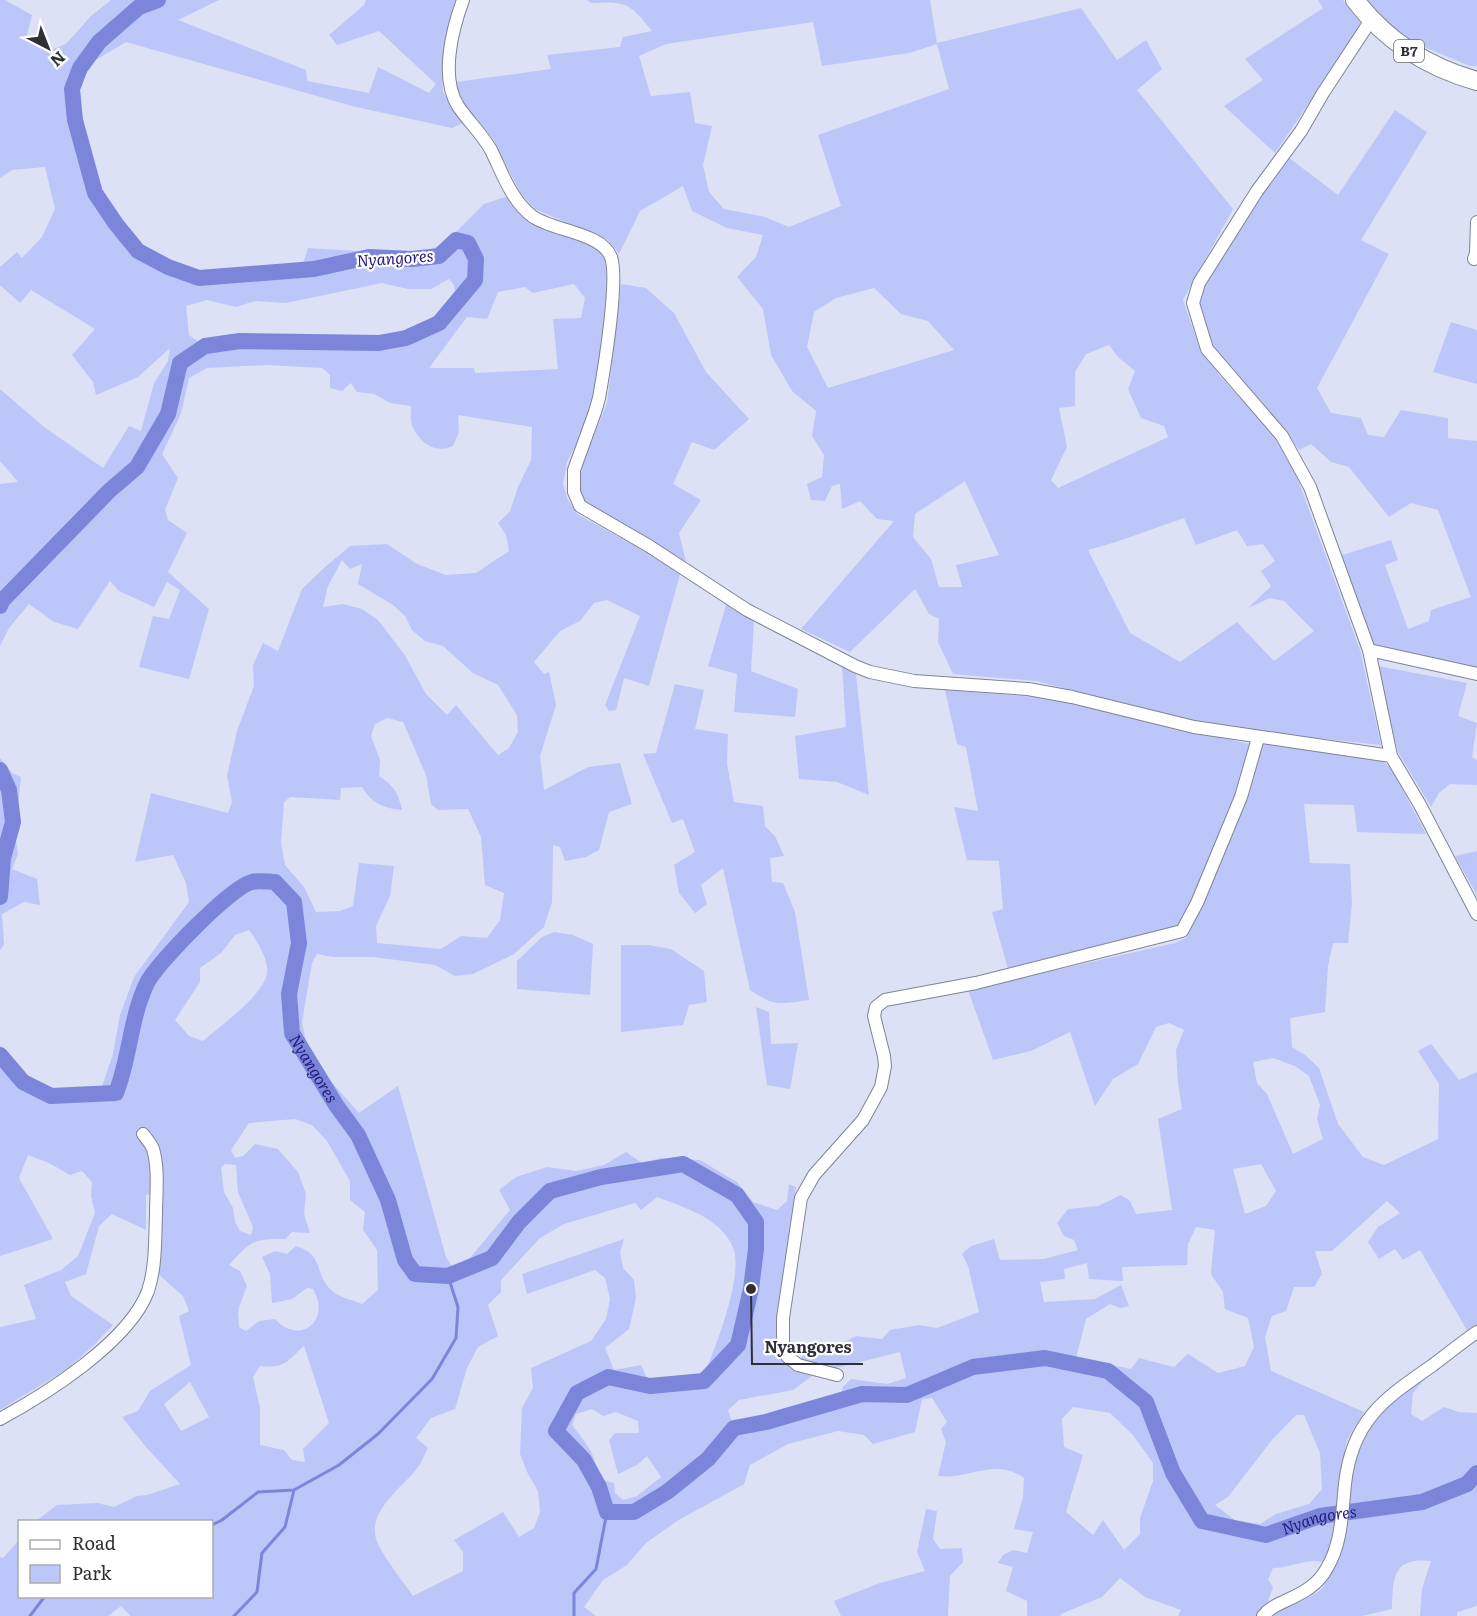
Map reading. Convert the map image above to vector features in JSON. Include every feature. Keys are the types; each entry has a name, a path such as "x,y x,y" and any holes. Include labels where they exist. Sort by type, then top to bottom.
{"highway":[{"name":"B7","path":"1355,0 1371,20 1393,40 1417,56 1443,69 1477,81"}],"street":[{"path":"463,0 453,33 448,69 449,84 457,104 488,144 523,208 541,221 602,245 611,256 613,293 599,398 574,470 574,492 580,506 649,546 747,610 870,672 914,681 1028,689 1194,727 1391,756"},
{"path":"1371,20 1301,131 1257,191 1199,283 1193,303 1207,348 1282,436 1310,487 1369,650 1391,756 1420,805 1477,914"},
{"path":"1474,259 1477,222"},
{"path":"1369,650 1477,674"},
{"path":"837,1375 798,1365 788,1357 783,1350 783,1318 801,1198 814,1175 862,1120 880,1087 885,1066 874,1016 876,1007 885,1000 976,984 1182,931 1197,903 1240,797 1258,738"},
{"path":"0,1419 68,1378 90,1360 138,1311 148,1292 153,1269 156,1171 153,1149 143,1134"},
{"path":"1263,1616 1271,1608 1308,1590 1320,1580 1328,1567 1336,1545 1344,1507 1345,1483 1351,1452 1362,1426 1375,1409 1417,1375 1477,1332"}],"green space":[{"path":"0,0 5,0 32,15 26,40 48,51 66,44 91,16 111,0 219,0 178,20 306,70 307,81 369,93 378,67 429,93 436,84 379,31 337,45 329,35 364,5 366,0 457,0 442,75 443,92 463,123 452,128 352,106 126,42 89,64 79,86 77,111 95,181 113,215 137,245 166,263 200,271 294,267 303,263 308,248 406,254 434,249 458,230 484,204 508,196 520,215 538,226 592,243 603,256 609,270 608,300 596,390 587,424 567,462 563,484 568,500 577,514 681,571 649,686 624,678 616,710 609,711 605,705 640,616 607,600 594,603 580,621 560,631 534,662 544,674 549,672 556,705 540,756 544,790 588,767 620,763 632,804 609,812 599,850 586,857 565,861 560,847 553,845 552,902 544,927 514,954 473,974 455,976 435,965 373,957 333,957 317,954 312,963 302,1022 307,1047 319,1068 359,1113 398,1086 446,1257 453,1268 470,1258 510,1210 499,1190 516,1177 547,1167 576,1171 604,1165 626,1152 642,1163 661,1158 700,1160 737,1182 753,1202 777,1210 787,1201 789,1184 796,1187 776,1343 778,1355 791,1369 801,1370 812,1376 793,1390 739,1400 728,1410 733,1424 784,1408 841,1395 843,1387 851,1379 887,1384 906,1378 900,1352 836,1368 801,1360 803,1353 823,1354 856,1336 882,1339 890,1330 919,1325 937,1328 979,1312 968,1266 962,1254 971,1246 994,1239 1000,1260 1044,1259 1078,1250 1074,1240 1064,1236 1057,1223 1068,1209 1098,1206 1121,1195 1130,1201 1136,1214 1172,1210 1158,1119 1182,1109 1176,1050 1184,1030 1169,1023 1156,1027 1138,1064 1113,1079 1095,1106 1070,1032 1031,1051 993,1060 968,990 1175,943 1186,938 1246,796 1262,742 1381,760 1391,768 1426,834 1357,832 1354,805 1304,804 1310,863 1350,864 1352,903 1348,943 1333,943 1328,966 1325,1012 1290,1018 1292,1047 1319,1068 1338,1124 1363,1157 1384,1165 1438,1139 1439,1084 1418,1051 1431,1044 1459,1080 1477,1072 1477,1327 1468,1332 1420,1250 1403,1260 1395,1249 1379,1259 1368,1242 1378,1227 1400,1213 1387,1201 1332,1251 1315,1251 1322,1274 1314,1287 1294,1287 1286,1311 1272,1316 1265,1337 1271,1371 1364,1412 1347,1440 1338,1485 1339,1503 1333,1543 1324,1562 1311,1561 1273,1568 1268,1579 1273,1587 1267,1604 1259,1616 1178,1616 1181,1610 1145,1597 1120,1578 1102,1597 1060,1616 1027,1616 1027,1601 1006,1591 1013,1567 998,1563 1003,1555 1013,1550 1027,1553 1033,1532 1014,1529 1023,1497 1024,1478 1003,1469 938,1476 946,1442 941,1429 947,1422 932,1398 922,1399 915,1432 873,1444 864,1435 838,1431 788,1444 750,1465 744,1484 677,1521 646,1543 627,1565 603,1580 584,1607 596,1616 131,1616 121,1606 108,1616 0,1616 0,1557 3,1558 18,1541 18,1598 213,1598 213,1520 37,1520 57,1505 97,1503 114,1507 137,1496 180,1484 122,1417 138,1411 150,1391 191,1365 179,1316 189,1311 183,1296 156,1272 161,1197 145,1129 136,1130 147,1149 151,1162 151,1194 146,1195 146,1230 112,1214 99,1226 86,1274 65,1282 71,1296 113,1325 67,1369 0,1410 0,1327 36,1319 24,1285 61,1270 78,1256 95,1213 91,1196 92,1182 82,1171 70,1175 49,1163 28,1155 19,1178 53,1239 0,1256 0,1045 15,1066 46,1087 65,1091 101,1089 113,1054 120,1015 134,977 189,902 186,883 173,855 135,862 151,793 228,813 232,802 227,776 237,731 254,686 253,665 263,643 278,651 302,589 350,546 387,544 417,564 446,575 476,573 509,551 506,535 498,523 510,511 531,460 532,427 458,415 459,432 453,446 434,448 423,442 415,431 411,420 411,406 390,403 374,394 357,392 351,383 342,391 330,388 330,375 322,368 267,365 207,368 189,378 181,414 162,454 178,478 165,510 168,520 187,533 168,572 209,609 189,679 139,667 153,616 169,619 180,590 167,582 154,607 119,591 110,581 78,629 54,622 29,604 9,628 0,646 0,484 18,482 0,461 0,389 44,427 103,468 129,426 141,431 154,383 168,361 170,348 138,377 96,395 93,382 72,355 95,329 31,290 20,303 0,285 0,267 17,252 22,258 42,237 55,209 45,167 12,170 0,178","holes":["449,279 454,285 455,294 450,303 430,321 399,335 347,339 222,336 199,342 189,335 186,306 207,300 236,307 255,301 286,303 382,283 408,289 431,289","574,284 585,298 581,318 553,319 558,369 475,373 474,368 429,368 467,317 487,319 498,292 525,287 533,293","342,560 350,569 362,564 358,584 393,605 405,616 412,630 425,641 443,646 473,673 498,685 517,715 518,732 509,748 498,755 456,705 447,715 426,694 404,654 378,620 362,609 343,604 323,607 328,586","387,718 403,722 426,775 431,804 438,810 468,809 481,837 485,885 504,893 500,920 487,938 461,936 441,949 377,943 376,926 390,896 394,866 359,863 353,906 340,911 316,912 304,887 285,865 281,843 284,802 290,797 340,800 341,788 362,787 378,804 402,810 395,790 379,776 380,760 371,736 375,724","249,930 262,951 267,973 258,991 250,1000 203,1041 189,1036 175,1020 200,982 200,968 221,953 235,935","1273,1058 1295,1066 1309,1076 1320,1105 1317,1119 1323,1139 1293,1154 1267,1094 1257,1083 1253,1062","295,1119 312,1125 327,1141 350,1181 350,1200 365,1212 363,1230 377,1250 378,1290 362,1304 338,1295 331,1290 322,1277 311,1254 296,1246 287,1254 275,1251 262,1257 270,1274 272,1303 292,1299 307,1288 313,1289 318,1301 316,1320 303,1330 284,1327 275,1319 259,1321 246,1331 239,1327 238,1310 247,1286 240,1271 229,1265 253,1243 285,1239 292,1232 310,1233 304,1214 306,1194 298,1172 278,1149 255,1144 243,1156 235,1158 231,1150 249,1123","225,1164 236,1165 238,1192 253,1227 251,1235 240,1231 235,1222 233,1208 224,1192 221,1167","1261,1164 1276,1191 1266,1206 1245,1214 1233,1169","657,1197 689,1209 718,1227 732,1245 736,1267 734,1281 727,1311 710,1361 700,1373 672,1380 649,1382 641,1365 614,1370 605,1348 629,1329 636,1298 634,1280 623,1268 620,1252 624,1239 522,1274 527,1294 595,1270 605,1278 610,1299 606,1319 591,1341 531,1368 533,1388 522,1408 520,1454 538,1491 540,1512 534,1528 519,1537 503,1512 454,1540 463,1552 463,1571 413,1596 379,1546 375,1535 375,1525 384,1505 416,1470 428,1448 416,1438 431,1418 455,1409 467,1368 478,1347 498,1336 488,1305 501,1292 501,1280 540,1238 564,1224 635,1203 641,1210","1196,1227 1215,1230 1211,1274 1223,1292 1225,1309 1248,1318 1254,1347 1245,1366 1218,1373 1188,1354 1174,1367 1139,1358 1131,1369 1076,1358 1086,1319 1110,1304 1120,1308 1129,1306 1121,1285 1095,1299 1044,1302 1040,1282 1065,1279 1064,1269 1087,1263 1089,1279 1123,1281 1122,1267 1187,1265 1188,1244","304,1346 329,1423 303,1449 305,1462 292,1460 284,1450 260,1445 260,1408 253,1377 260,1366 268,1367 285,1363","190,1382 209,1417 181,1431 164,1404","1073,1407 1110,1413 1133,1435 1153,1463 1153,1481 1140,1518 1140,1534 1124,1550 1103,1520 1093,1535 1066,1512 1083,1455 1064,1447 1062,1419","592,1409 603,1416 616,1412 638,1421 639,1433 615,1433 609,1440 618,1474 637,1465 647,1456 661,1477 637,1496 623,1500 615,1493 614,1483 600,1475 593,1455 572,1425 576,1414","1296,1415 1304,1415 1320,1453 1322,1489 1309,1504 1276,1514 1260,1524 1235,1520 1215,1505 1228,1497 1271,1441"]},
{"path":"587,0 930,0 937,43 1081,8 1117,60 1146,40 1162,69 1137,90 1233,209 1183,300 1200,349 1220,376 1268,428 1287,454 1296,474 1360,650 1381,745 1216,727 1036,681 953,674 938,642 939,619 929,614 915,589 850,652 801,629 894,521 877,519 860,501 842,509 840,484 832,486 825,501 811,500 807,484 822,477 824,455 812,436 816,411 792,391 771,355 763,309 737,277 756,257 763,235 727,228 692,211 683,186 640,211 619,254 609,241 535,209 521,194 493,139 460,99 456,82 551,69 547,55 620,47 623,37 652,31 632,9 626,6 591,3","holes":["813,22 822,66 909,53 937,44 949,89 818,135 841,206 789,227 765,217 724,209 709,192 703,165 712,126 695,123 690,92 651,96 639,56 666,44","874,288 901,314 928,321 954,350 828,388 807,347 814,312 836,298","1109,345 1118,357 1135,371 1128,389 1141,418 1164,426 1168,437 1058,488 1051,480 1067,447 1059,408 1075,406 1075,372 1086,354","965,481 999,555 956,565 962,587 939,587 931,559 913,537 915,514","1184,518 1196,545 1237,530 1247,546 1263,544 1275,561 1261,571 1271,586 1248,608 1270,598 1284,601 1314,631 1274,661 1237,622 1180,662 1130,633 1088,550"]},
{"path":"1318,0 1343,0 1362,25 1275,153 1224,106 1263,80 1245,59 1323,8"},
{"path":"1364,0 1477,0 1477,66 1470,66 1424,47 1420,53 1378,18"},
{"path":"1395,110 1427,132 1361,240 1389,254 1317,388 1331,413 1361,418 1368,435 1384,437 1401,410 1448,418 1448,438 1477,441 1477,670 1370,647 1339,556 1391,540 1398,560 1385,565 1408,629 1429,621 1431,610 1471,597 1438,510 1411,503 1389,517 1349,467 1331,462 1311,444 1299,450 1226,366 1204,328 1198,308 1200,289 1256,195 1288,157 1338,195"},
{"path":"621,284 646,288 674,313 706,372 749,419 714,450 692,442 673,484 701,500 679,533 686,562 593,508 583,499 579,484 584,460 607,403"},
{"path":"1451,322 1477,330 1477,384 1433,372"},
{"path":"727,602 754,622 751,671 798,689 795,717 734,712 737,674 708,666"},
{"path":"842,666 856,674 869,795 837,782 799,779 795,736 846,727"},
{"path":"1378,666 1467,683 1458,716 1477,723 1472,757 1477,760 1477,785 1450,784 1439,793 1431,807 1398,752"},
{"path":"675,684 704,690 695,729 728,734 727,764 734,802 763,806 765,826 775,836 784,856 770,858 772,882 783,883 795,912 809,1000 791,1003 772,1002 750,990 723,868 701,885 707,904 695,913 679,893 674,865 695,852 683,819 672,823 643,754 656,753"},
{"path":"945,690 1063,699 1249,744 1237,793 1186,918 1177,929 1008,969 992,912 1003,909 999,861 967,860 954,807 978,811 966,747 957,744"},
{"path":"0,758 12,773 21,777 15,834 18,854 12,869 37,879 40,905 24,902 2,914 4,945 0,950"},
{"path":"1477,851 1477,895 1455,856"},
{"path":"554,932 573,935 593,944 590,995 517,989 517,961 542,937"},
{"path":"621,945 648,945 671,949 704,971 707,1002 689,1005 683,1025 621,1032"},
{"path":"756,1007 769,1012 771,1044 798,1043 790,1089 767,1085"},
{"path":"1429,1374 1413,1393 1411,1414 1422,1421 1444,1407 1459,1412 1477,1413 1477,1606 1457,1612 1457,1616 1420,1616 1422,1589 1431,1561 1418,1561 1409,1562 1398,1572 1393,1587 1392,1609 1362,1616 1270,1616 1274,1611 1302,1601 1321,1590 1335,1567 1350,1517 1349,1484 1357,1451 1376,1415 1408,1387"},
{"path":"926,1509 937,1511 933,1539 940,1549 962,1548 963,1562 950,1576 948,1616 841,1616 834,1601 880,1583 925,1571 917,1552"}],"waterway":[{"name":"Nyangores","path":"0,606 2,601 109,491 137,467 168,414 180,363 205,346 240,341 379,343 406,338 439,323 475,280 476,259 468,243 456,240 439,256 412,259 369,257 314,269 199,278 168,267 138,251 95,193 75,120 72,89 80,68 99,42 139,7 158,0"},
{"name":"Nyangores","path":"0,770 9,790 13,822 3,858 0,897"},
{"name":"Nyangores","path":"0,1055 23,1082 51,1096 116,1093 141,996 154,973 213,910 242,887 252,882 275,882 294,902 299,943 289,994 292,1033 336,1105 358,1135 388,1200 405,1260 415,1274 448,1276 492,1258 519,1222 550,1191 601,1177 683,1164 737,1195 756,1222 756,1249 751,1289 738,1345 704,1381 650,1386 608,1377 577,1393 556,1431 584,1460 599,1487 607,1512 634,1512 667,1492 708,1459 734,1428 766,1422 862,1394 907,1395 973,1367 1045,1358 1108,1371 1146,1402 1173,1473 1202,1521 1266,1535 1320,1516 1422,1502 1467,1484 1477,1473"},
{"path":"213,1524 258,1492 294,1490 339,1465 378,1434 432,1379 456,1338 458,1307 448,1276"},
{"path":"234,1616 257,1592 262,1553 285,1527 294,1490"},
{"path":"574,1616 574,1593 596,1569 607,1512"},
{"path":"30,1616 44,1598"}],"place":[{"name":"Nyangores","path":"751,1289"}]}
